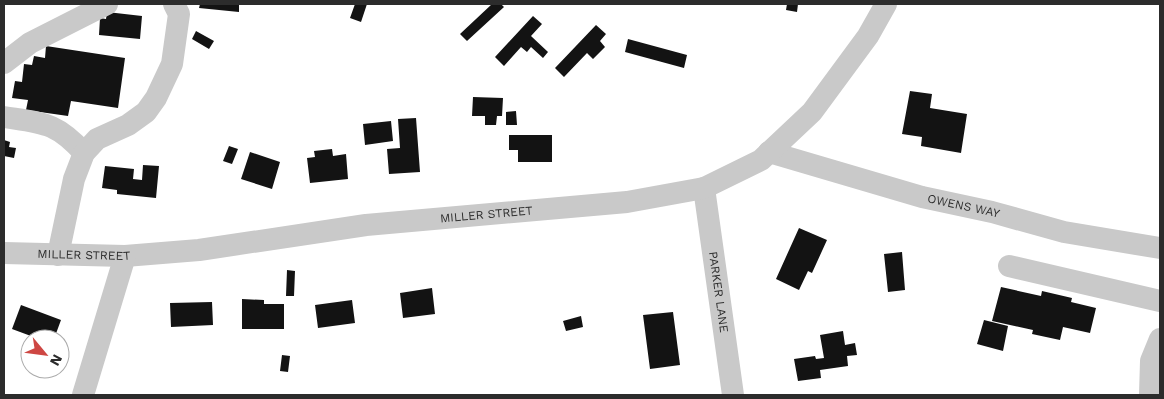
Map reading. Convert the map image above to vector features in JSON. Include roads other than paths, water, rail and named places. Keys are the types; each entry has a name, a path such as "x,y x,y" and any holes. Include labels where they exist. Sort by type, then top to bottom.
{"street":[{"path":"4,63 30,43 107,4"},
{"path":"58,256 74,179 84,153 97,139 128,125 146,112 156,98 172,64 179,14 174,4"},
{"name":"MILLER STREET","path":"4,253 58,256 125,256 199,250 366,225 627,202 704,188 753,164 770,152 812,112 868,36 886,4"},
{"path":"4,117 46,124 68,135 84,153"},
{"name":"OWENS WAY","path":"770,152 922,197 992,212 1064,232 1160,248"},
{"name":"PARKER LANE","path":"704,188 733,395"},
{"path":"83,395 125,256"},
{"path":"1009,266 1160,301"},
{"path":"1150,395 1151,361 1160,339"}]}
